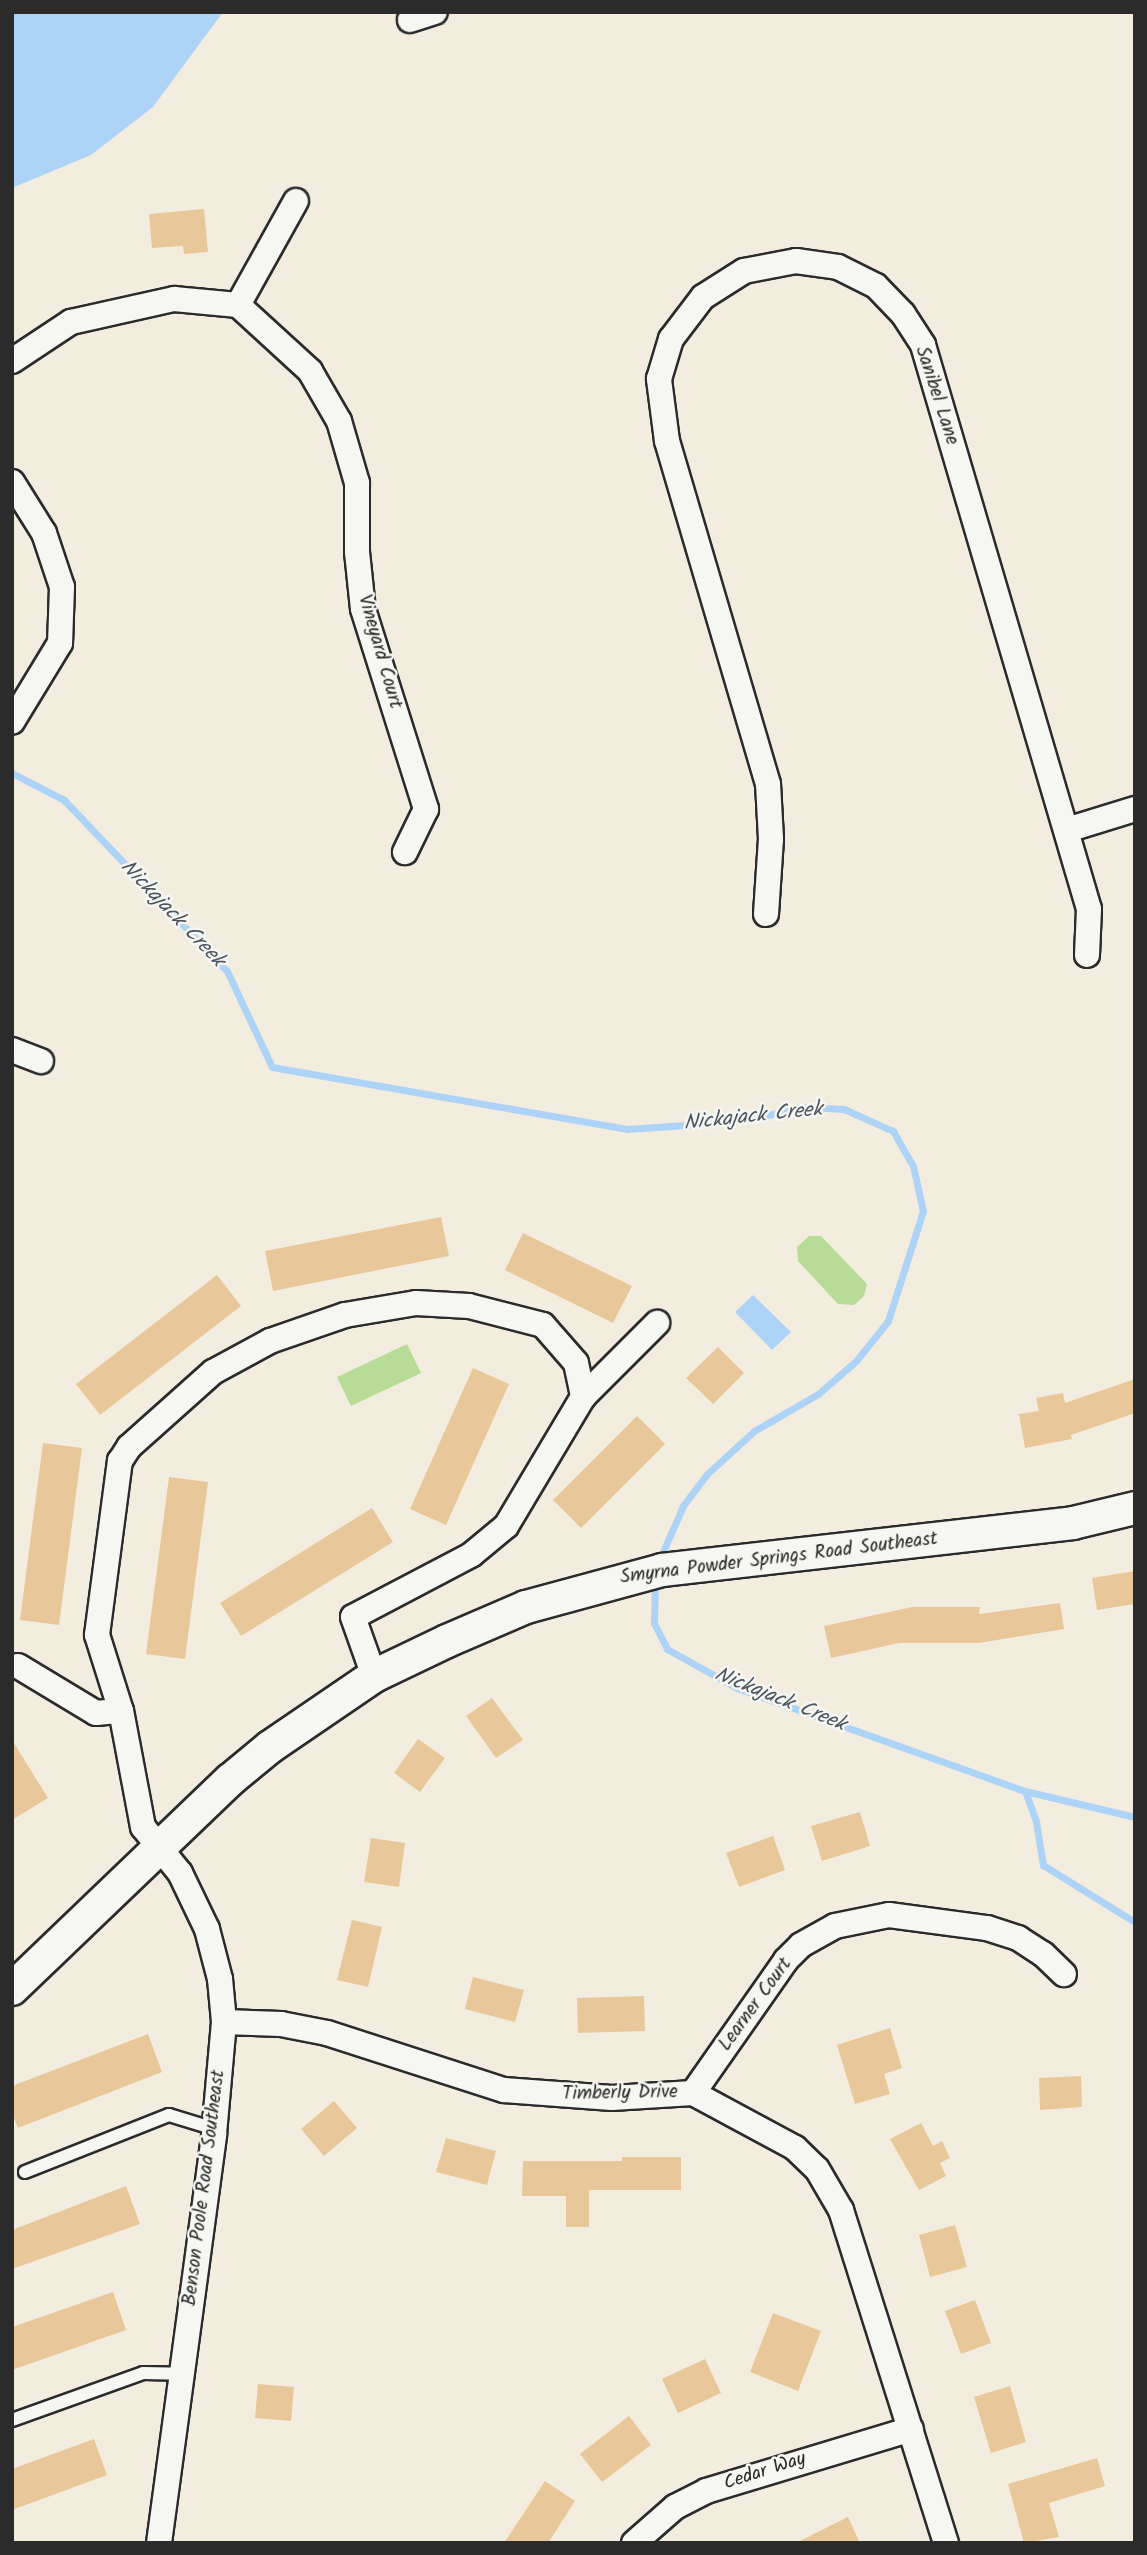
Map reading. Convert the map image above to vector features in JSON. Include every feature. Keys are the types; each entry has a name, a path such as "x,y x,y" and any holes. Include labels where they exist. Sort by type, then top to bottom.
{"street":[{"path":"410,20 435,12"},
{"path":"12,361 71,322 174,299 238,305 296,201"},
{"name":"Sanibel Lane","path":"766,915 771,839 768,784 667,440 659,379 671,339 703,297 744,271 796,261 838,267 876,286 903,314 923,345 1089,909 1087,955"},
{"name":"Vineyard Court","path":"238,305 310,371 339,421 357,482 356,552 363,609 426,809 405,852"},
{"path":"12,482 44,533 62,587 60,643 12,722"},
{"path":"1067,830 1135,809"},
{"path":"12,1050 41,1061"},
{"name":"Benson Poole Road Southeast","path":"159,2543 215,2129 224,2022 220,1979 208,1929 180,1873 158,1849 143,1827 121,1711 97,1635 120,1461 129,1447 213,1372 270,1341 345,1315 416,1303 469,1306 543,1325 576,1363 583,1397"},
{"path":"374,1676 353,1617 471,1555 506,1526 583,1397 657,1323"},
{"name":"Smyrna Powder Springs Road Southeast","path":"12,1989 158,1849 270,1747 374,1676 526,1607 607,1581 734,1561 1073,1523 1135,1508"},
{"path":"18,1666 96,1713 121,1711"},
{"name":"Learner Court","path":"693,2093 786,1960 801,1945 835,1926 889,1915 987,1928 1018,1938 1043,1954 1063,1974"},
{"name":"Timberly Drive","path":"224,2022 281,2024 327,2033 504,2090 612,2098 693,2093 794,2148 829,2186 911,2429 946,2543"},
{"name":"Cedar Way","path":"634,2543 665,2514 706,2491 911,2429"}],"lane":[{"path":"25,2172 169,2115 215,2129"},
{"path":"12,2420 144,2373 182,2374"}],"green space":[{"path":"809,1236 821,1236 867,1284 864,1296 854,1305 838,1304 798,1261 797,1247"},
{"path":"407,1344 421,1373 351,1406 337,1377"}],"water":[{"path":"12,12 223,12 153,107 91,155 12,188"},
{"path":"753,1295 791,1332 772,1350 735,1312"}],"building":[{"path":"204,209 208,252 184,254 183,246 152,248 149,214"},
{"path":"441,1217 449,1256 273,1291 265,1251"},
{"path":"523,1233 632,1286 613,1323 505,1270"},
{"path":"217,1275 241,1306 100,1415 76,1384"},
{"path":"718,1347 744,1373 713,1404 686,1378"},
{"path":"473,1368 509,1384 446,1525 410,1509"},
{"path":"1135,1379 1135,1413 1071,1435 1072,1439 1025,1448 1019,1414 1039,1411 1036,1398 1063,1393 1065,1403"},
{"path":"637,1416 665,1444 581,1528 553,1500"},
{"path":"43,1443 82,1448 59,1625 20,1620"},
{"path":"169,1477 208,1482 185,1659 146,1654"},
{"path":"372,1508 393,1542 241,1636 220,1603"},
{"path":"1135,1571 1135,1604 1097,1610 1092,1578"},
{"path":"1060,1603 1064,1629 979,1643 899,1643 831,1658 824,1626 912,1607 980,1607 979,1614"},
{"path":"492,1698 523,1740 496,1758 466,1716"},
{"path":"418,1739 445,1758 420,1792 394,1773"},
{"path":"12,1740 48,1798 12,1820"},
{"path":"860,1812 870,1846 822,1861 811,1826"},
{"path":"773,1836 785,1870 739,1887 726,1853"},
{"path":"371,1838 405,1843 399,1887 364,1882"},
{"path":"352,1920 382,1927 368,1987 337,1980"},
{"path":"473,1977 524,1990 515,2022 465,2009"},
{"path":"644,1996 645,2031 578,2033 577,1998"},
{"path":"890,2028 902,2068 884,2074 890,2094 855,2104 837,2045"},
{"path":"148,2034 162,2072 18,2128 12,2113 12,2086"},
{"path":"1081,2076 1082,2107 1040,2110 1039,2078"},
{"path":"334,2101 357,2128 324,2156 301,2129"},
{"path":"921,2123 933,2146 942,2141 950,2158 940,2163 946,2176 919,2190 890,2139"},
{"path":"446,2138 496,2151 487,2185 436,2172"},
{"path":"622,2157 681,2157 681,2190 589,2190 589,2227 566,2227 566,2196 522,2196 523,2161 622,2161"},
{"path":"126,2186 140,2224 12,2269 12,2230"},
{"path":"955,2225 967,2267 930,2277 919,2235"},
{"path":"113,2292 126,2330 12,2370 12,2327"},
{"path":"975,2300 991,2343 961,2354 945,2311"},
{"path":"773,2313 821,2331 798,2391 750,2372"},
{"path":"705,2359 721,2393 678,2413 662,2379"},
{"path":"258,2384 294,2387 291,2421 255,2418"},
{"path":"1010,2386 1026,2442 991,2453 974,2397"},
{"path":"629,2416 651,2445 602,2482 580,2454"},
{"path":"94,2439 107,2475 12,2510 12,2469"},
{"path":"1097,2458 1105,2486 1049,2503 1059,2537 1024,2543 1008,2484"},
{"path":"545,2481 575,2501 548,2543 504,2543"},
{"path":"848,2517 860,2543 796,2543"}],"waterway":[{"name":"Nickajack Creek","path":"12,773 64,800 227,971 272,1067 627,1129 732,1122 807,1107 844,1109 893,1131 913,1166 923,1211 888,1321 856,1361 818,1394 754,1431 707,1474 683,1506 658,1563"},
{"name":"Nickajack Creek","path":"655,1581 654,1623 667,1649 737,1688 1025,1791 1135,1817"},
{"name":"Nickajack Creek","path":"1025,1791 1036,1822 1043,1865 1135,1922"}]}
